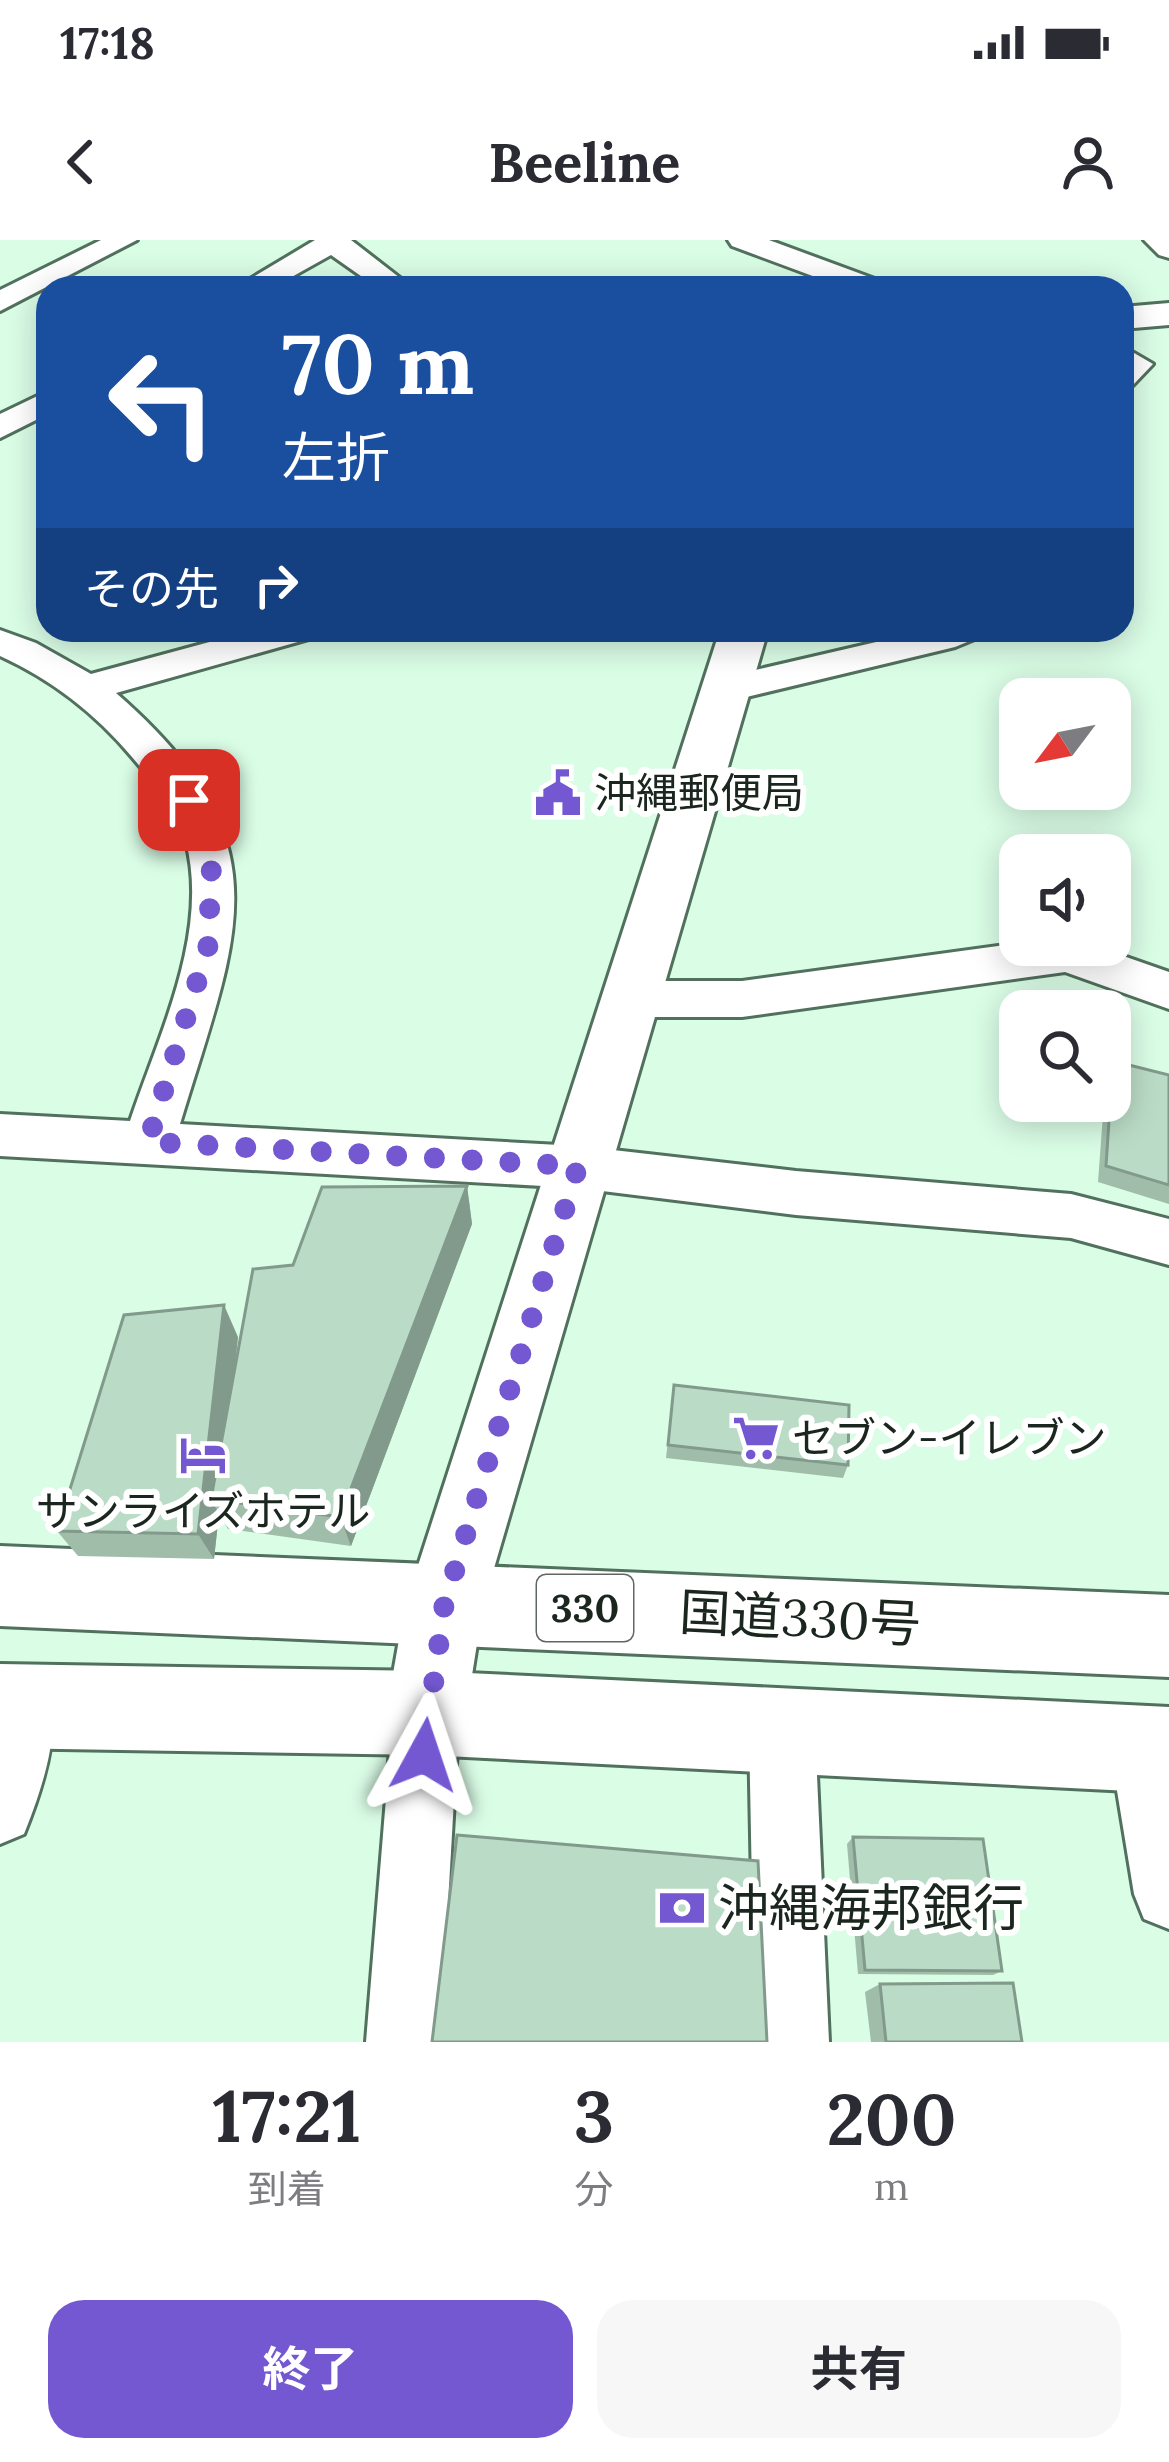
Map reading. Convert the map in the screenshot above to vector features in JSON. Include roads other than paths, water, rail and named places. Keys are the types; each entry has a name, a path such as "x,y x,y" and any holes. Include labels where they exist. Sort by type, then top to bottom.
{"highway":[{"name":"国道330号","path":"0,1586 1169,1636"},
{"path":"12,1707 426,1713 1156,1749"}],"street":[{"path":"52,276 123,240"},
{"path":"271,276 333,240 382,276"},
{"path":"742,240 840,276"},
{"path":"1158,240 1169,249"},
{"path":"0,302 36,284"},
{"path":"1134,317 1169,314"},
{"path":"0,428 36,408"},
{"path":"0,642 35,656 87,688 131,728 189,800 212,854 208,946 148,1142"},
{"path":"87,688 254,642"},
{"path":"403,2042 426,1713 444,1606 735,659 919,642"},
{"path":"630,999 761,997 1067,955 1169,991"},
{"path":"0,1135 578,1166 796,1193 1071,1216 1169,1242"},
{"path":"0,1810 12,1707"},
{"path":"782,1731 792,2042"},
{"path":"1156,1749 1169,1894"}],"place":[{"name":"沖縄郵便局","path":"558,793"},
{"name":"セブン-イレブン","path":"756,1438"},
{"name":"サンライズホテル","path":"203,1455"},
{"name":"沖縄海邦銀行","path":"682,1908"}]}
